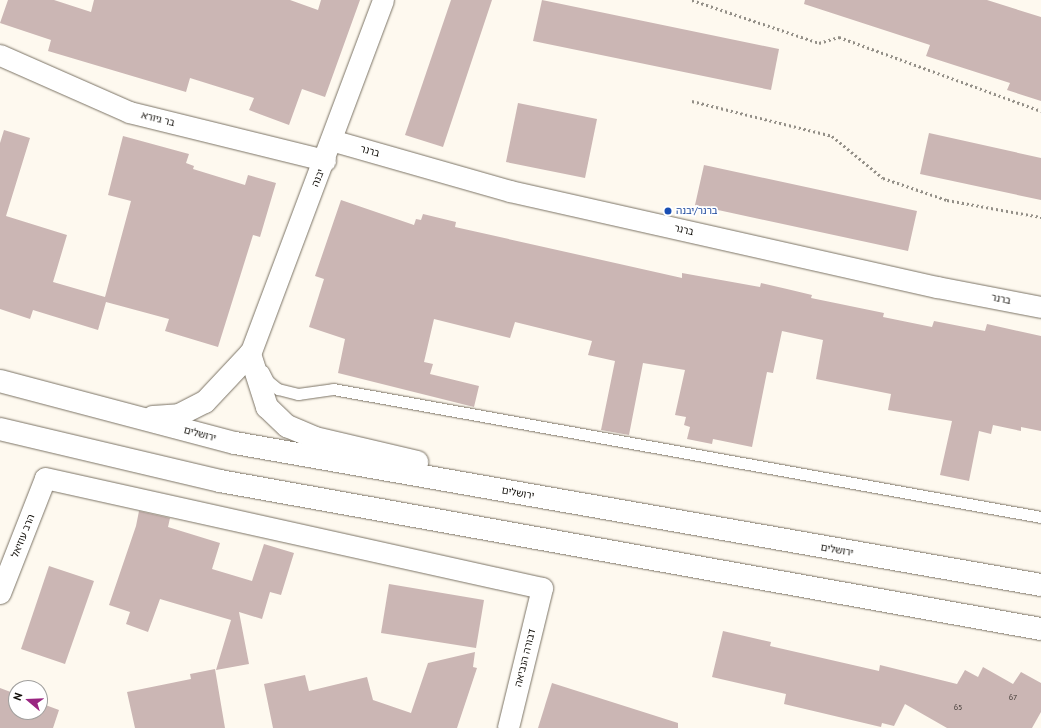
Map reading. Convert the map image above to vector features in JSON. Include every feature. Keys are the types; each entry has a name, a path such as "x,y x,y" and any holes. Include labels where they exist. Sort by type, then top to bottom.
{"highway":[{"path":"141,418 179,415 205,402 251,351"},
{"path":"251,351 267,407 287,426 315,438 665,519"},
{"name":"ירושלים","path":"0,381 235,443 1041,586"},
{"path":"0,429 220,481 1041,629"}],"street":[{"name":"יבנה","path":"251,351 383,0"},
{"name":"בר גיורא","path":"0,55 129,112 324,160"},
{"name":"ברנר","path":"330,140 510,191 937,287 1041,307"},
{"name":"הרב עוזיאל","path":"0,593 45,478 542,588"},
{"name":"דבורה הנביאה","path":"508,728 542,588"}],"lane":[{"path":"251,351 268,381 278,389 298,394 334,389 1041,517"}],"path":[{"path":"692,0 819,43 839,37 1041,111"},
{"path":"692,101 832,136 883,178 947,200 1041,217"}],"building":[{"path":"8,0 54,0 91,12 94,0 290,0 318,10 321,0 360,0 325,97 302,89 289,125 249,110 254,98 190,78 186,92 48,51 51,40 0,23"},
{"path":"451,0 492,0 443,147 405,135"},
{"path":"542,0 779,49 771,90 533,41"},
{"path":"805,0 987,0 1041,17 1041,101 1007,90 1010,83 926,56 930,45 804,4"},
{"path":"518,103 597,119 585,178 506,162"},
{"path":"4,130 30,138 6,216 67,235 53,282 105,297 131,201 108,195 123,136 189,154 186,163 194,166 193,169 245,185 248,175 276,183 260,237 253,235 218,347 165,331 169,319 106,302 98,330 33,310 30,319 0,309 0,143"},
{"path":"929,133 1041,158 1041,200 920,174"},
{"path":"704,165 917,211 908,251 695,205"},
{"path":"341,200 414,225 416,219 421,220 423,214 456,222 455,227 682,278 682,273 760,287 761,283 812,295 811,298 884,313 883,317 932,327 934,321 985,331 987,324 1041,336 1041,431 1021,427 1021,431 993,425 991,434 979,431 969,481 940,475 952,421 888,410 891,394 816,379 823,340 782,331 773,373 767,372 752,447 713,439 712,444 687,439 690,427 684,425 686,417 675,415 685,370 643,363 629,435 601,430 615,361 588,355 592,341 515,322 510,338 434,319 424,362 433,364 430,374 479,386 474,407 338,373 345,339 309,327 324,279 315,276"},
{"path":"139,511 170,518 168,527 220,543 212,569 252,581 264,544 294,553 281,595 270,592 262,619 239,612 249,664 216,670 231,620 160,599 148,632 126,624 130,612 109,605 136,526"},
{"path":"49,566 94,581 65,664 21,649"},
{"path":"389,584 484,600 476,648 381,633"},
{"path":"723,631 771,642 770,646 879,671 880,665 957,684 965,670 978,677 983,667 1013,684 1021,672 1041,683 1041,712 1032,728 947,728 905,704 894,726 882,723 881,727 784,704 786,694 712,677"},
{"path":"475,652 473,667 477,668 457,728 273,728 264,684 305,675 309,691 367,677 373,700 411,713 428,663"},
{"path":"215,669 225,728 135,728 127,692 191,679 190,674"},
{"path":"552,683 678,723 678,728 538,728"},
{"path":"0,688 8,691 8,720 48,720 48,706 59,710 53,728 0,728"}],"place":[{"name":"ברנר/יבנה","path":"668,211"}]}
